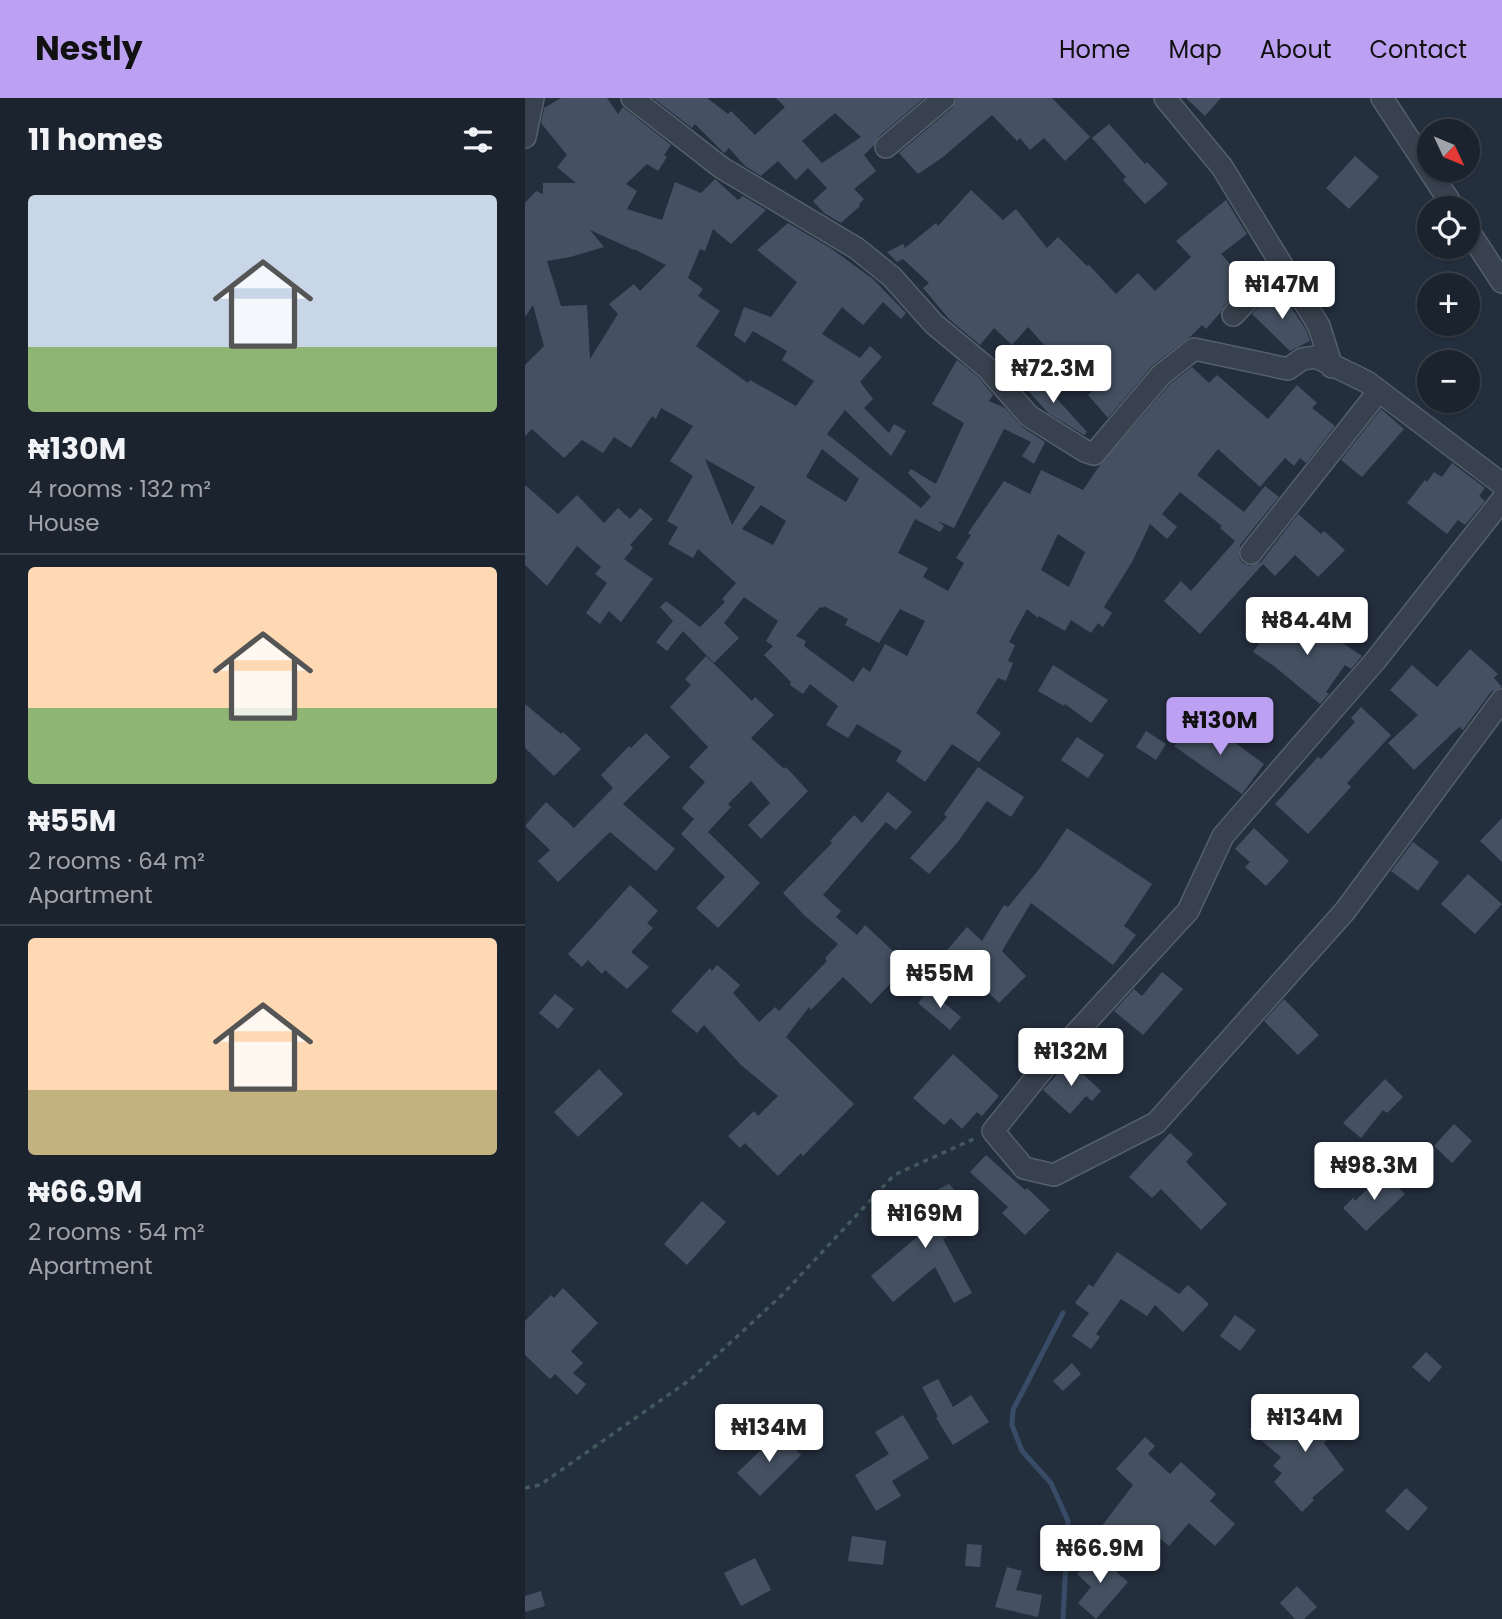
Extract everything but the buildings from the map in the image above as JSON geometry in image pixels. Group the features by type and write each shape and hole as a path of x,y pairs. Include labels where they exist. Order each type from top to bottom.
{"street":[{"path":"525,137 533,98"},
{"path":"632,98 722,168 856,248 892,277 934,324 987,368 1029,416 1085,451 1094,454 1161,375 1194,349 1288,369 1302,359 1316,357 1367,382 1502,484"},
{"path":"886,147 944,98"},
{"path":"1164,98 1222,167 1319,326 1332,367"},
{"path":"1382,98 1446,196"},
{"path":"1480,248 1502,282"},
{"path":"1233,315 1282,265"},
{"path":"1251,553 1379,391"},
{"path":"1502,500 1375,661 1223,836 1188,911 1043,1069 993,1131 1024,1168 1054,1175 1156,1123 1345,911 1502,700"}],"path":[{"path":"525,1488 540,1485 691,1379 783,1294 894,1175 993,1131"}],"waterway":[{"path":"1063,1313 1013,1410 1012,1425 1022,1451 1051,1483 1068,1521 1063,1619"}]}
